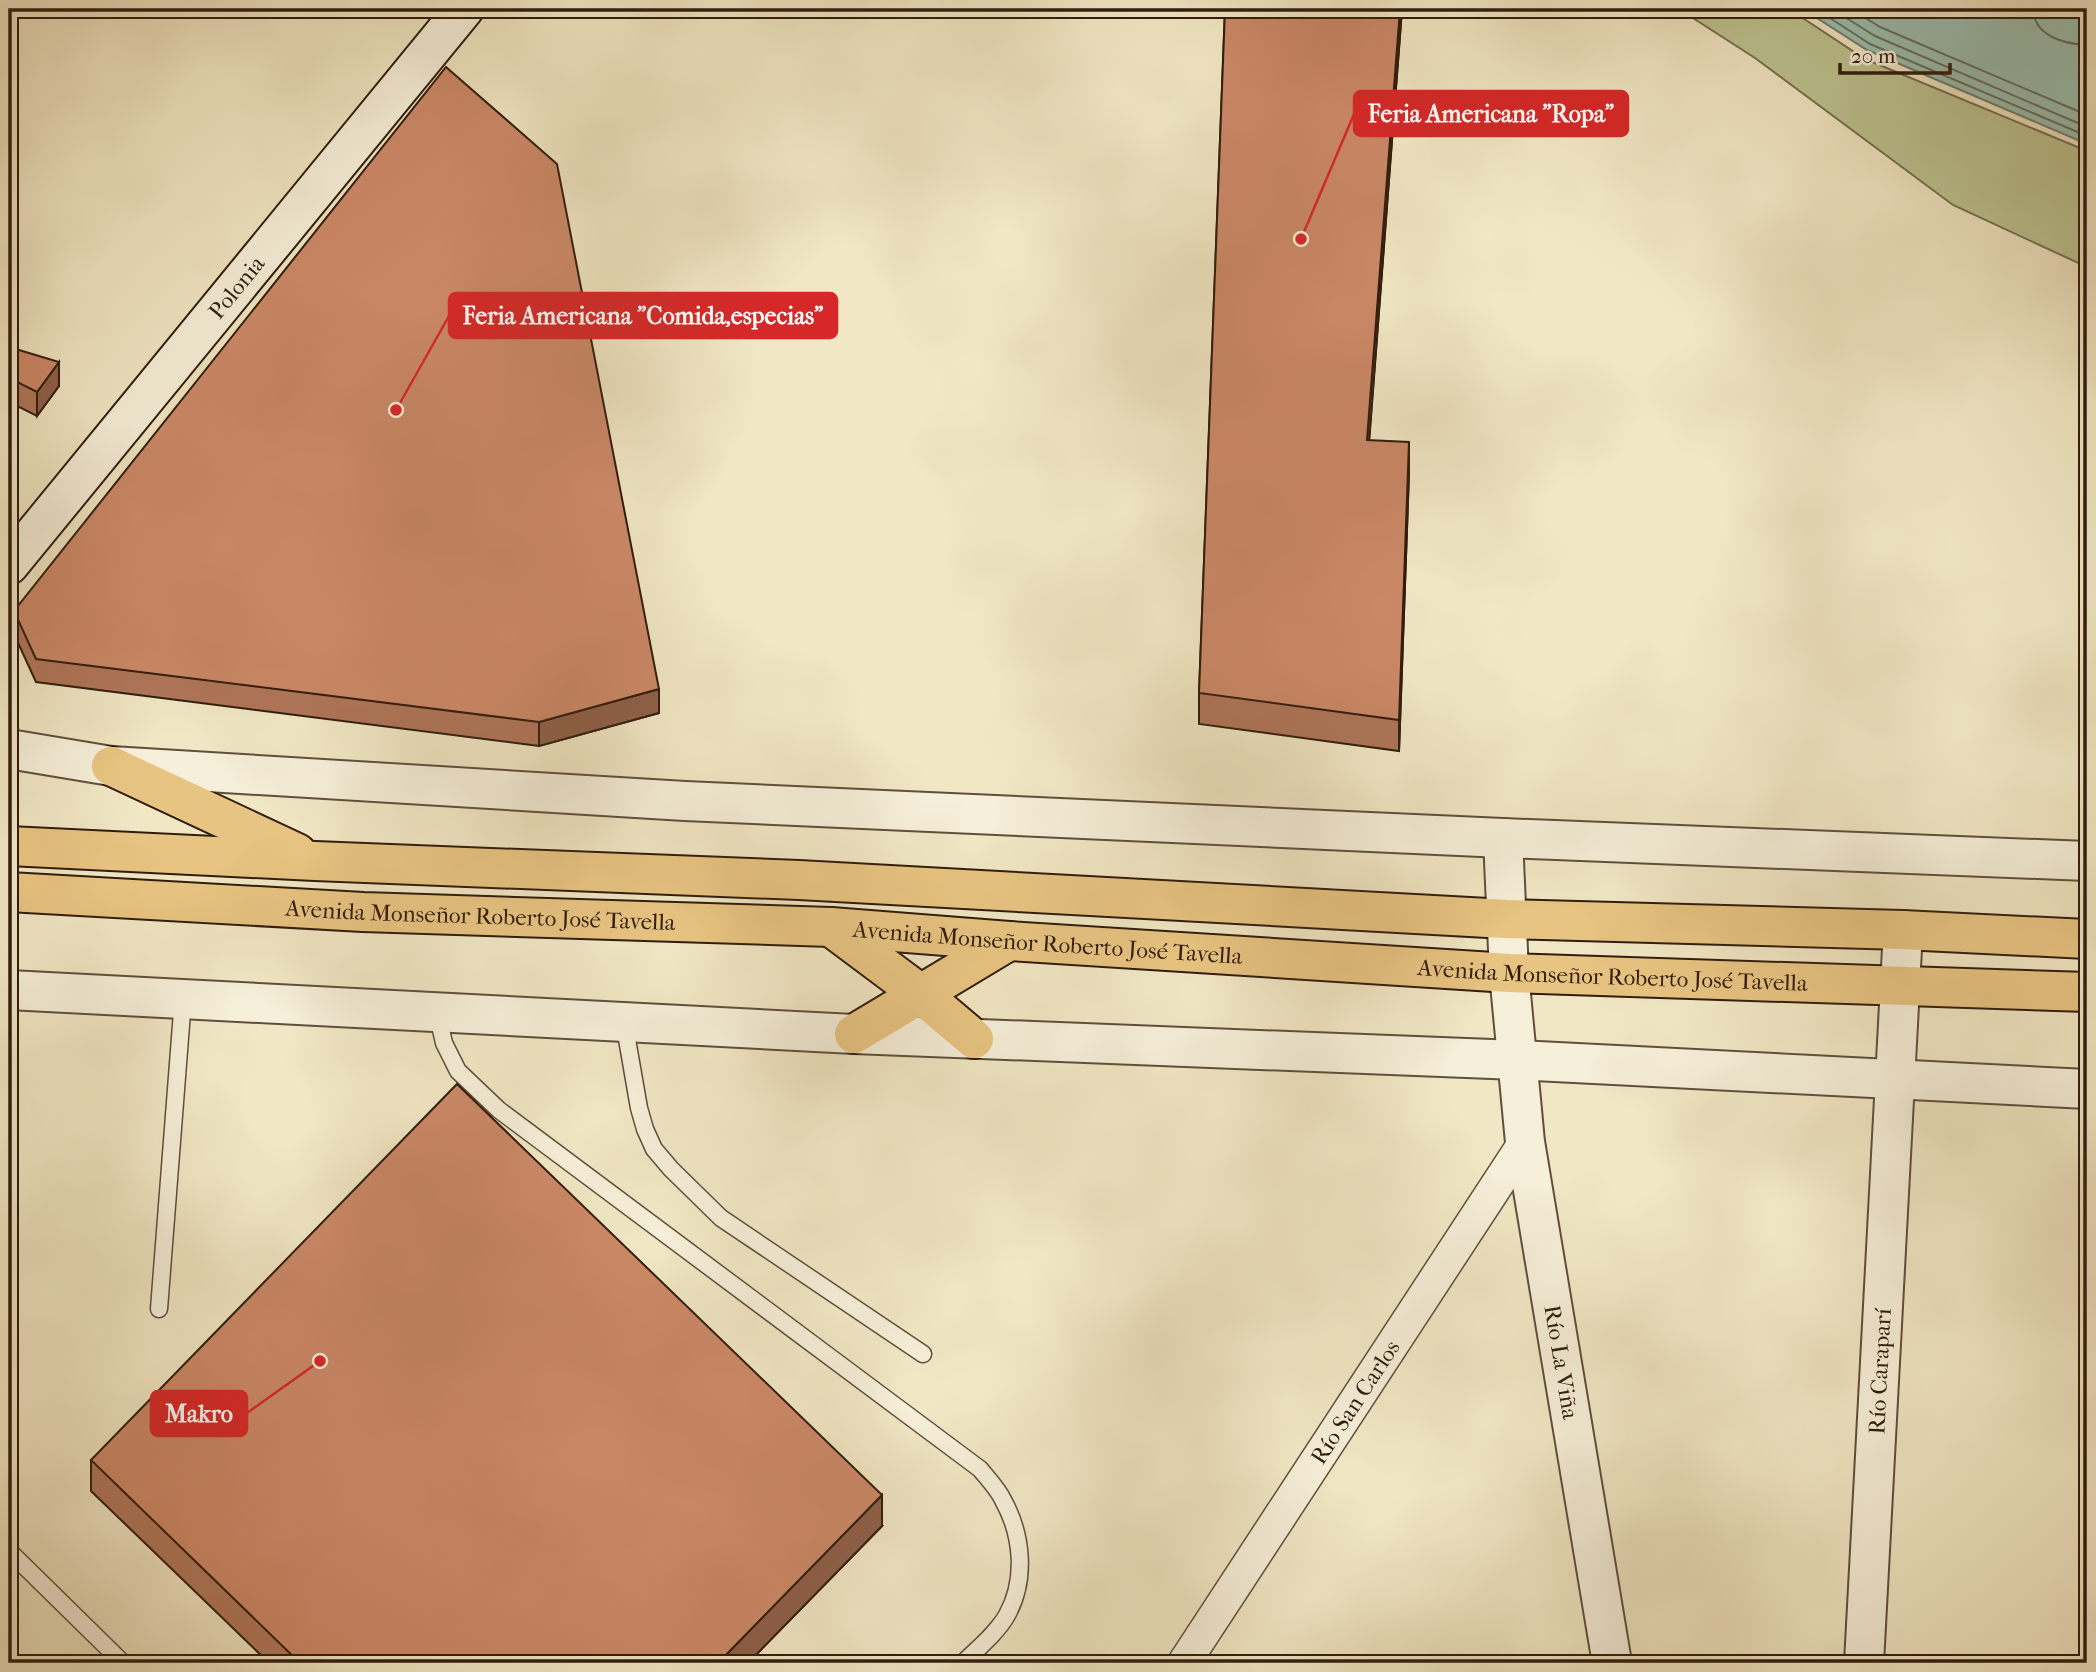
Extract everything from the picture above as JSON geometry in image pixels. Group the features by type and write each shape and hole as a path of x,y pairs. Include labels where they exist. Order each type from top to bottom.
{"highway":[{"path":"111,766 314,861"},
{"name":"Avenida Monseñor Roberto José Tavella","path":"9,846 799,880 1506,919 1903,930 2087,939"},
{"name":"Avenida Monseñor Roberto José Tavella","path":"9,892 363,912 831,927 1509,973 2087,992"},
{"path":"831,927 922,995 974,1039"},
{"path":"854,1034 1009,941"}],"street":[{"name":"Polonia","path":"9,565 464,9"},
{"path":"9,748 111,766 685,800 1503,838 2087,861"},
{"name":"Río La Viña","path":"1503,838 1509,973 1525,1142 1612,1663"},
{"name":"Río Caraparí","path":"1864,1663 1903,930"},
{"path":"9,990 854,1034 1517,1060 2087,1089"},
{"name":"Río San Carlos","path":"1184,1663 1525,1142"}],"lane":[{"path":"159,1309 183,999"},
{"path":"437,1012 444,1043 458,1071 499,1110 980,1469 1002,1497 1016,1526 1020,1558 1017,1590 1006,1616 963,1663"},
{"path":"624,1022 645,1129 654,1149 684,1183 721,1219 923,1354"},
{"path":"9,1551 123,1663"}],"green space":[{"path":"1679,9 1789,9 1865,59 2087,151 2087,267 1953,205 1755,58"}],"water":[{"path":"1803,9 2048,9 2087,19 2087,144 1867,50"}],"building":[{"path":"1225,9 1400,9 1367,440 1409,442 1399,720 1199,693"},
{"path":"446,67 557,164 659,689 539,722 36,659 14,611"},
{"path":"9,347 59,362 37,392 9,378"},
{"path":"457,1084 882,1495 718,1663 300,1663 91,1460"}],"place":[{"name":"Feria Americana \"Ropa\"","path":"1301,239"},
{"name":"Feria Americana \"Comida,especias\"","path":"396,410"},
{"name":"Makro","path":"320,1361"}]}
